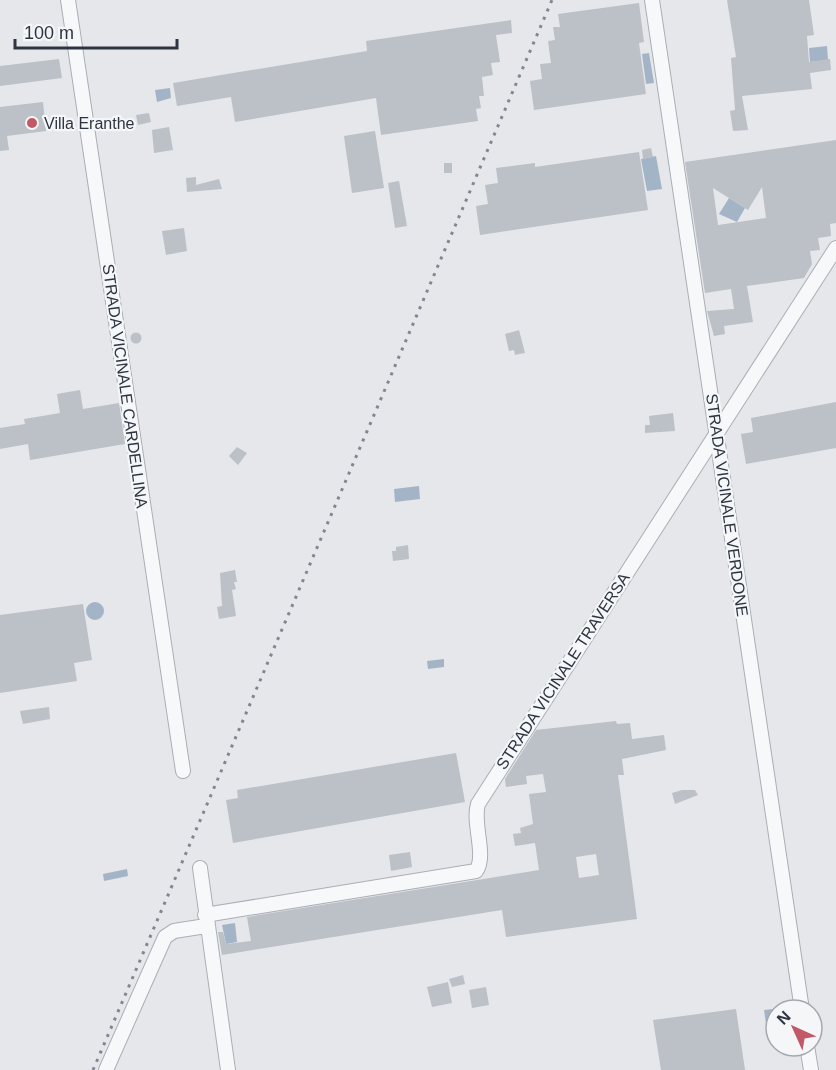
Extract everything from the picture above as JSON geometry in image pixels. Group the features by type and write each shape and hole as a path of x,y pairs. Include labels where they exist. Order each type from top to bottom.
{"street":[{"name":"STRADA VICINALE CARDELLINA","path":"68,0 183,771"},
{"name":"STRADA VICINALE VERDONE","path":"652,0 800,998"},
{"name":"STRADA VICINALE TRAVERSA","path":"106,1070 165,937 174,931 206,920 476,871 480,861 475,816 477,804 836,248"},
{"path":"200,868 228,1070"}],"water":[{"path":"827,46 828,60 810,62 809,48"},
{"path":"649,53 654,83 646,84 642,54"},
{"path":"170,88 171,98 157,102 155,90"},
{"path":"656,156 662,189 647,191 641,159"},
{"path":"729,198 745,208 737,222 719,214"},
{"path":"419,486 420,499 395,502 394,489"},
{"path":"95,602 101,605 104,611 101,617 95,620 89,617 86,611 89,605"},
{"path":"444,659 444,667 428,669 427,661"},
{"path":"127,869 128,876 104,881 103,874"},
{"path":"235,923 237,942 226,944 222,925"}],"building":[{"path":"727,0 809,0 814,35 807,36 809,62 830,59 831,70 810,73 812,89 742,96 748,130 733,131 730,111 735,110 731,58 736,57"},
{"path":"639,3 644,42 639,43 646,94 534,110 530,81 542,79 540,64 551,63 548,41 555,40 553,27 560,27 558,14"},
{"path":"511,20 512,33 496,35 500,62 491,63 493,75 482,77 484,96 479,96 481,108 476,109 478,121 381,135 376,98 235,122 231,97 177,106 173,83 367,51 366,41"},
{"path":"59,59 62,78 0,86 0,66"},
{"path":"43,102 46,131 7,136 9,150 0,151 0,107"},
{"path":"149,113 151,122 138,125 136,115"},
{"path":"169,127 173,150 154,153 152,130"},
{"path":"375,131 384,188 352,193 344,136"},
{"path":"836,140 836,223 830,224 831,236 818,238 820,250 810,251 812,264 804,278 747,286 753,322 724,326 725,334 714,336 707,311 734,309 731,289 705,293 685,162","holes":["762,187 766,218 718,225 713,188 748,210"]},
{"path":"651,148 653,157 643,159 642,150"},
{"path":"639,152 648,210 480,235 476,206 488,204 485,185 498,183 496,168 535,163 535,167"},
{"path":"444,163 452,163 452,173 444,173"},
{"path":"196,177 196,185 219,179 222,189 187,192 186,178"},
{"path":"399,181 407,226 395,228 388,183"},
{"path":"184,228 187,251 166,255 162,231"},
{"path":"519,330 525,353 515,355 514,350 509,351 505,334"},
{"path":"136,333 140,334 140,342 136,343 132,342 131,338 132,334"},
{"path":"80,390 83,409 119,403 125,444 30,460 28,444 0,449 0,428 25,424 24,419 60,413 57,394"},
{"path":"836,402 836,448 746,464 741,434 753,432 751,418"},
{"path":"673,413 675,431 645,433 645,425 650,425 649,416"},
{"path":"237,447 247,453 238,465 229,456"},
{"path":"408,545 409,559 393,561 392,551 396,551 396,547"},
{"path":"235,570 236,589 232,590 236,616 219,619 217,607 222,606 220,573"},
{"path":"83,604 92,660 74,663 77,681 0,693 0,615"},
{"path":"49,707 50,719 23,724 20,711"},
{"path":"616,721 617,724 630,723 632,739 664,735 666,750 622,759 624,775 618,775 637,919 506,937 502,910 222,955 218,932 223,932 226,944 251,941 247,917 539,870 535,843 515,846 513,834 521,833 520,828 533,824 529,794 546,792 543,774 526,776 527,784 506,787 505,779 536,730","holes":["596,854 599,875 579,878 576,857"]},
{"path":"456,753 465,802 233,843 226,800 238,798 237,790"},
{"path":"695,790 698,795 675,804 672,793"},
{"path":"410,852 412,867 391,871 389,855"},
{"path":"463,975 465,984 452,987 449,979"},
{"path":"448,982 452,1003 432,1007 427,987"},
{"path":"486,987 489,1005 472,1008 469,990"},
{"path":"736,1009 745,1070 661,1070 653,1020"}],"railway":[{"path":"93,1070 552,0"}],"place":[{"name":"Villa Eranthe","path":"32,123"}]}
